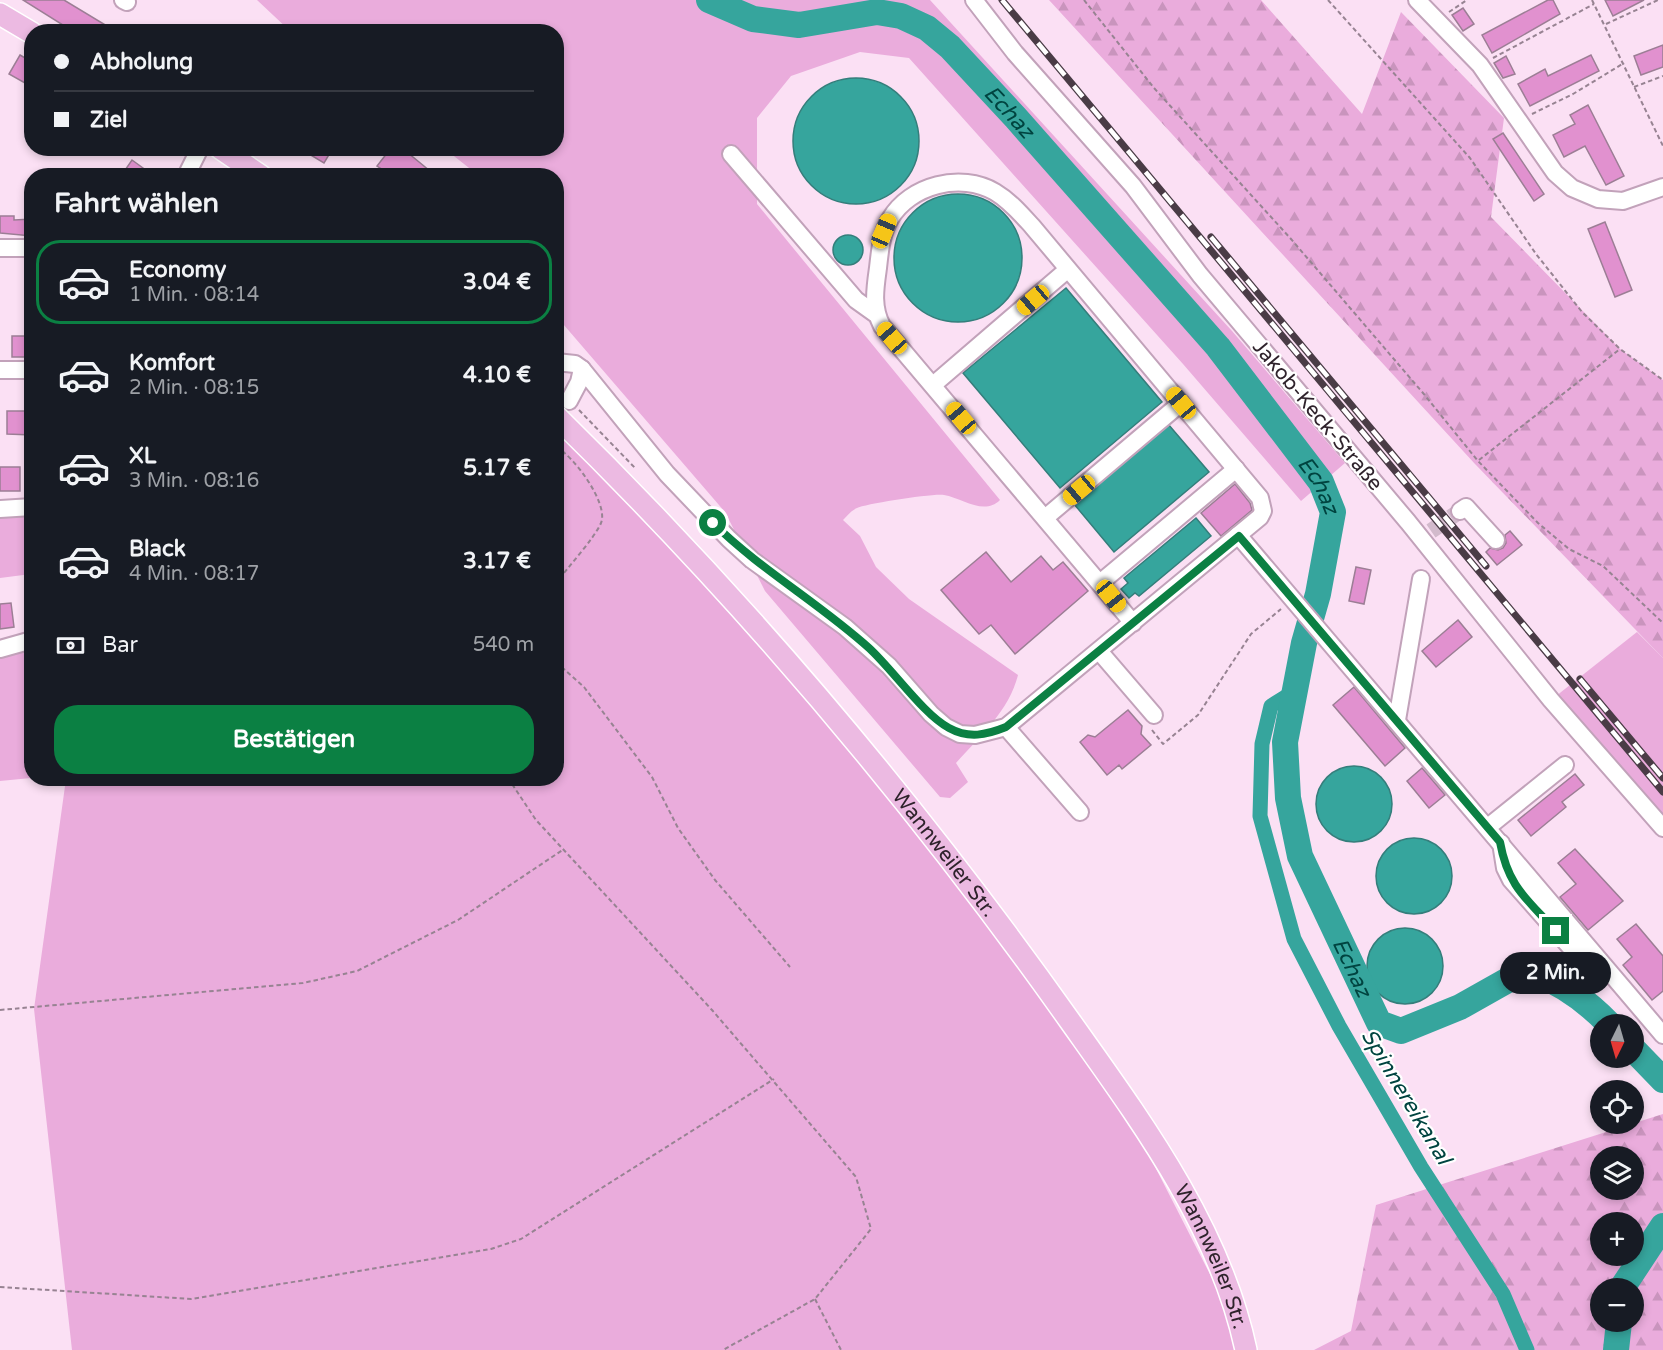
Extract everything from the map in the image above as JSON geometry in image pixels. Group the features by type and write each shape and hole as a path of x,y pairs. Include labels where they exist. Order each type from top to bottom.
{"main road":[{"path":"0,14 24,28"},
{"path":"232,156 249,168"},
{"name":"Wannweiler Str.","path":"564,409 806,684 944,852 1012,940 1116,1086 1181,1189 1220,1268 1238,1317 1246,1350"}],"street":[{"name":"Jakob-Keck-Straße","path":"974,0 1015,53 1133,186 1200,275 1408,522 1551,700 1663,828"},
{"path":"1417,0 1438,19 1480,65 1555,172 1572,188 1598,199 1623,201 1663,187"},
{"path":"731,154 856,300 877,315"},
{"path":"564,363 576,364 582,369 667,474 713,523 752,560 845,627 889,666 916,699 946,727 960,734 975,735 1006,727 1099,651 1239,536 1260,517 1263,504 1181,403 1012,204 993,191 973,184 941,184 909,199 890,219 881,244 876,281 877,315 882,326 1133,623"},
{"path":"0,248 24,248"},
{"path":"933,385 1067,270"},
{"path":"564,406 579,382 582,369"},
{"path":"0,370 24,370"},
{"path":"1045,518 1181,403"},
{"path":"1100,583 1236,469"},
{"path":"1460,511 1466,507 1496,540"},
{"path":"0,509 24,508"},
{"path":"1408,522 1414,522 1426,534 1431,531"},
{"path":"1239,536 1663,1035"},
{"path":"1397,720 1421,579"},
{"path":"0,648 24,642"},
{"path":"1099,651 1154,715"},
{"path":"1006,727 1080,812"},
{"path":"1488,827 1565,765"}],"path":[{"path":"1084,0 1154,88 1291,239 1478,461 1538,523 1569,549 1603,566 1663,623"},
{"path":"1328,0 1470,159 1542,262 1582,312 1620,349 1663,380"},
{"path":"1438,19 1467,0"},
{"path":"1592,0 1606,24 1663,146"},
{"path":"1606,24 1658,0"},
{"path":"1480,65 1594,4"},
{"path":"1519,121 1574,94 1624,63"},
{"path":"1634,87 1663,76"},
{"path":"1478,461 1620,349"},
{"path":"564,455 587,479 602,510 601,523 564,572"},
{"path":"1154,715 1151,729 1163,744 1198,715 1251,634 1292,599"},
{"path":"564,669 584,687 652,777 678,828 715,880 790,967"},
{"path":"513,786 536,820 774,1079 856,1177 871,1229 815,1299 723,1350"},
{"path":"0,1010 303,983 357,971 458,920 550,861 564,849"},
{"path":"0,1287 190,1299 491,1249 521,1239 774,1079"},
{"path":"815,1299 841,1350"}],"green space":[{"path":"257,0 930,0 1232,331 1345,463 1301,501 1183,364 909,58 860,52 791,76 757,118 757,204 1000,500 994,505 980,506 944,495 914,497 857,508 843,520 860,536 876,567 909,599 1018,675 1001,712 956,763 968,782 950,798 940,797 765,591 725,512 564,325 564,168 469,168 454,156 564,156 564,24 283,24"},
{"path":"1049,0 1261,0 1362,114 1401,12 1504,118 1491,217 1620,349 1663,380 1663,658 1475,464"},
{"path":"564,421 805,686 984,914 1125,1108 1216,1286 1238,1350 72,1350 34,1009 65,786 564,786"},
{"path":"24,515 24,575 0,578 0,517"},
{"path":"1637,632 1663,658 1663,828 1551,700"},
{"path":"24,642 24,779 0,781 0,649"},
{"path":"1663,1114 1663,1350 1314,1350 1351,1331 1376,1205 1600,1134 1644,1134 1644,1120"}],"shaded area":[{"path":"856,78 880,83 901,96 914,117 919,141 914,165 901,186 880,199 856,204 832,199 811,186 798,165 793,141 798,117 811,96 832,83"},
{"path":"958,194 982,199 1003,213 1017,234 1022,258 1017,282 1003,303 982,317 958,322 934,317 913,303 899,282 894,258 899,234 913,213 934,199"},
{"path":"848,235 859,239 863,250 859,261 848,265 837,261 833,250 837,239"},
{"path":"1066,288 1162,402 1060,488 963,373"},
{"path":"1168,424 1209,472 1114,552 1074,504"},
{"path":"1196,518 1211,536 1139,596 1135,593 1129,598 1121,589 1128,583 1124,578"},
{"path":"1347,766 1361,766 1375,772 1386,783 1392,797 1389,819 1381,831 1361,842 1347,842 1333,836 1322,825 1316,811 1316,797 1322,783 1333,772"},
{"path":"1407,838 1421,838 1435,844 1446,855 1452,869 1449,891 1441,903 1421,914 1407,914 1393,908 1382,897 1376,883 1376,869 1382,855 1393,844"},
{"path":"1398,928 1412,928 1426,934 1437,945 1443,959 1440,981 1432,993 1412,1004 1398,1004 1384,998 1373,987 1367,973 1367,959 1373,945 1384,934"}],"building":[{"path":"23,0 64,0 104,24 61,24"},
{"path":"1548,0 1553,0 1560,14 1492,53 1482,35"},
{"path":"1605,0 1644,0 1613,16"},
{"path":"1463,8 1474,24 1463,31 1452,15"},
{"path":"1663,45 1663,67 1641,75 1634,56"},
{"path":"20,55 24,57 24,82 9,74"},
{"path":"1591,55 1599,71 1530,106 1518,84 1545,69 1548,76"},
{"path":"1506,56 1515,74 1503,78 1494,63"},
{"path":"1588,105 1624,176 1606,185 1585,146 1564,157 1553,135 1575,124 1570,115"},
{"path":"1503,133 1544,194 1534,201 1493,139"},
{"path":"312,156 328,156 324,163"},
{"path":"385,156 412,156 426,168 380,168 377,166"},
{"path":"132,160 143,168 126,168"},
{"path":"0,216 14,216 14,220 24,219 24,235 0,233"},
{"path":"1605,222 1632,290 1615,297 1588,229"},
{"path":"12,336 24,336 24,357 12,357"},
{"path":"7,411 24,411 24,435 7,434"},
{"path":"0,467 20,467 20,491 0,491"},
{"path":"1235,484 1250,503 1252,510 1221,536 1201,513"},
{"path":"1510,531 1522,545 1497,565 1486,552 1490,548 1498,550 1503,548 1506,543 1505,535"},
{"path":"986,552 1011,582 1041,556 1053,570 1063,562 1088,591 1015,654 991,625 979,634 941,590"},
{"path":"1356,567 1371,570 1364,604 1349,601"},
{"path":"11,603 14,627 0,629 0,604"},
{"path":"1458,620 1472,637 1436,667 1422,651"},
{"path":"1354,687 1405,748 1385,766 1333,705"},
{"path":"1128,710 1142,726 1141,734 1151,745 1122,769 1119,765 1107,775 1080,742 1088,735 1095,737"},
{"path":"1422,768 1445,795 1429,808 1407,781"},
{"path":"1575,774 1584,785 1562,802 1566,807 1531,836 1518,820"},
{"path":"1575,849 1623,901 1588,930 1560,897 1576,884 1558,863"},
{"path":"1636,924 1663,956 1663,991 1652,1000 1623,965 1632,957 1617,939"}],"waterway":[{"name":"Echaz","path":"709,0 753,19 799,25 877,12 901,16 927,28 950,47 1016,118 1218,347 1321,482 1333,512 1318,594 1304,643 1285,742 1288,798 1300,856 1379,1023 1401,1031 1460,1007 1508,980 1533,972 1574,994 1598,1014"},
{"name":"Spinnereikanal","path":"1295,691 1271,706 1262,744 1260,816 1294,939 1339,1026 1421,1167 1503,1294 1527,1350"},
{"name":"Echaz","path":"1644,1060 1663,1080"},
{"name":"Echaz","path":"1629,1278 1663,1226"},
{"name":"Echaz","path":"1616,1350 1618,1332"}],"tunnel":[{"path":"1431,531 1460,511"}],"railway":[{"path":"1002,0 1663,792"},
{"path":"1211,237 1486,566"},
{"path":"1580,679 1663,778"}],"route":[{"path":"713,523 752,560 845,627 889,666 916,699 946,727 960,734 975,735 991,733 1006,727 1239,536 1500,842 1505,868 1511,880 1556,931"}]}
